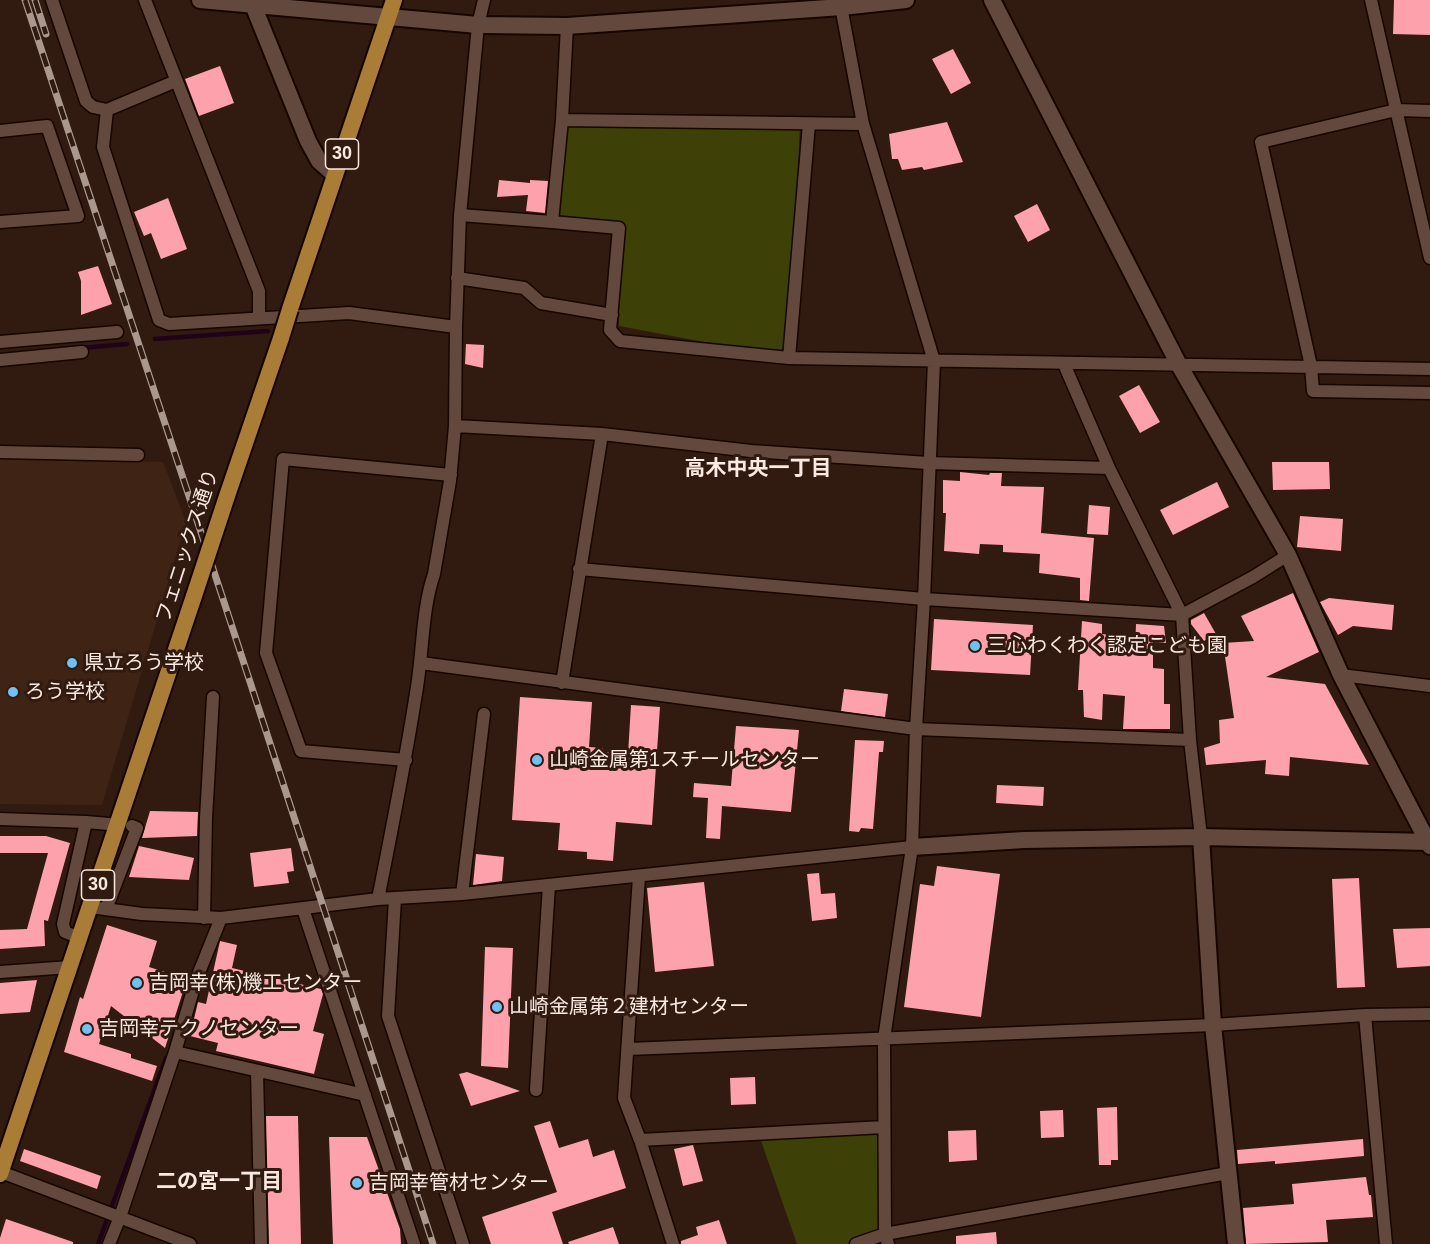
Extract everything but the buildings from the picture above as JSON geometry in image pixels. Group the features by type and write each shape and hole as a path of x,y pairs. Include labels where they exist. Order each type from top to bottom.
{"main road":[{"name":"フェニックス通り","path":"0,1172 80,938 98,908 194,596 394,0"}],"street":[{"path":"52,0 86,101 93,107 107,110 176,81"},
{"path":"146,0 259,291 259,318"},
{"path":"200,0 252,2 478,25 567,26 841,3 906,0"},
{"path":"378,899 406,760 421,663 429,588 434,574 451,475 455,426 460,215 478,25 484,0"},
{"path":"132,826 136,828 98,908 204,918 378,899 462,894 639,877 912,847 1024,840 1201,837 1429,843 1341,675 1288,555 1179,365 992,0"},
{"path":"1371,0 1428,241 1430,258"},
{"path":"252,2 308,141 319,160 335,175"},
{"path":"841,3 863,124 934,361 912,847 884,1039 887,1239"},
{"path":"552,222 562,120 567,26"},
{"path":"107,110 103,147 159,320 169,324 350,313 456,327"},
{"path":"1430,111 1396,110 1261,142 1311,366 1313,391 1430,393"},
{"path":"562,120 863,124"},
{"path":"789,358 809,124"},
{"path":"0,131 47,126 78,216 0,222"},
{"path":"460,215 620,228 610,330 620,340 789,358 1430,369"},
{"path":"458,278 524,288 542,303 612,315"},
{"path":"0,342 117,332"},
{"path":"0,360 82,352"},
{"path":"1064,364 1109,468 1182,615 1190,740 1201,837 1213,1025 1236,1244"},
{"path":"455,426 602,434 751,451 928,463 1109,468"},
{"path":"562,683 602,434"},
{"path":"0,452 138,455"},
{"path":"406,760 301,752 266,653 283,459 451,475"},
{"path":"579,568 924,599 1182,615 1253,577 1288,555"},
{"path":"421,663 916,729 1190,740"},
{"path":"1341,675 1430,686"},
{"path":"204,918 206,818 213,697"},
{"path":"462,894 484,714"},
{"path":"0,819 109,824"},
{"path":"80,938 65,932 63,924 86,822"},
{"path":"639,877 624,1098 640,1140 673,1244"},
{"path":"536,1090 549,885"},
{"path":"395,899 388,1016 463,1244"},
{"path":"303,909 414,1244"},
{"path":"109,1244 175,1052 196,980 220,918"},
{"path":"0,972 70,967"},
{"path":"629,1049 1213,1025 1365,1015 1430,1014"},
{"path":"1365,1015 1386,1244"},
{"path":"175,1052 365,1095"},
{"path":"257,1071 261,1244"},
{"path":"640,1140 884,1127"},
{"path":"0,1172 190,1244"},
{"path":"856,1244 1228,1173"}],"shaded area":[{"name":"県立ろう学校","path":"0,459 163,462 186,522 102,805 0,804"}],"green space":[{"path":"562,120 800,124 789,358 619,326 619,228 552,222"},
{"path":"884,1127 885,1234 856,1244 797,1244 759,1135"}],"waterway":[{"path":"155,339 268,331"},
{"path":"81,348 127,344"},
{"path":"98,1244 166,1058"}],"railway":[{"path":"25,0 433,1244"},
{"path":"35,0 46,34"}],"place":[{"name":"三心わくわく認定こども園","path":"975,646"},
{"name":"県立ろう学校","path":"72,663"},
{"name":"ろう学校","path":"13,692"},
{"name":"山崎金属第1スチールセンター","path":"537,760"},
{"name":"吉岡幸(株)機工センター","path":"137,983"},
{"name":"山崎金属第２建材センター","path":"497,1007"},
{"name":"吉岡幸テクノセンター","path":"87,1029"},
{"name":"吉岡幸管材センター","path":"357,1183"}],"district":[{"name":"高木中央一丁目","path":"758,469"},
{"name":"二の宮一丁目","path":"219,1182"}]}
